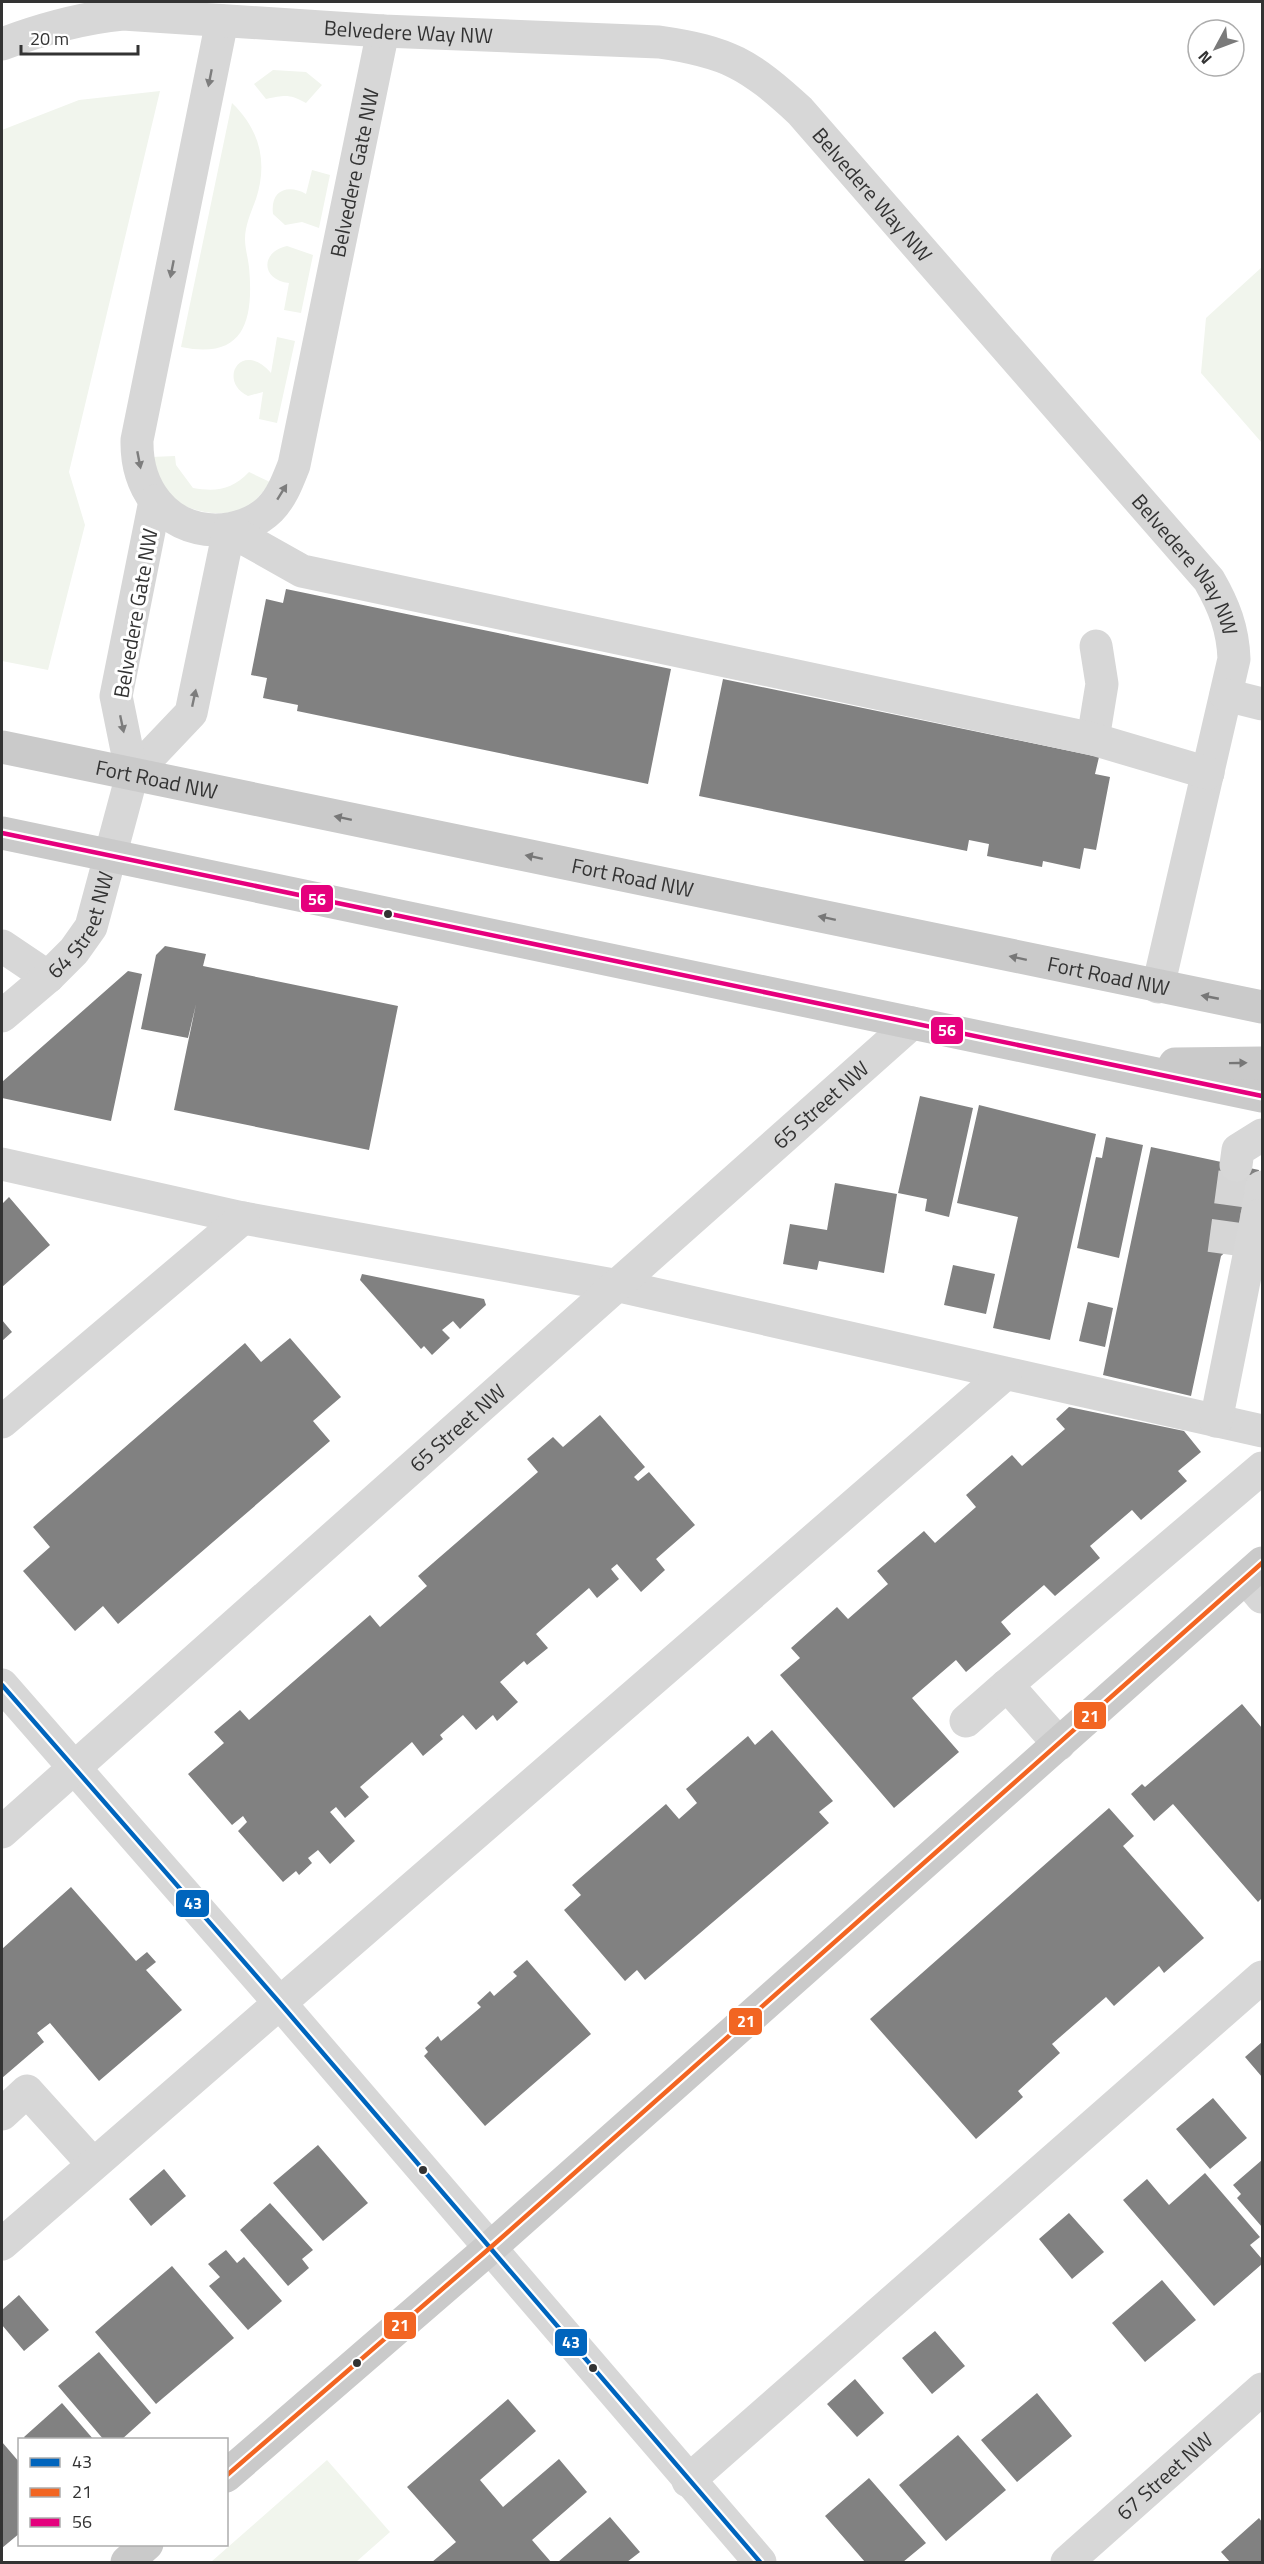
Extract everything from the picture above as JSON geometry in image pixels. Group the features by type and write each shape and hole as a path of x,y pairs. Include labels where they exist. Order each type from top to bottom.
{"main road":[{"name":"Fort Road NW","path":"2,747 1263,1007"},
{"path":"2,833 1263,1096"},
{"path":"1116,1065 1263,1063"},
{"path":"228,2474 491,2247 1059,1744 1257,1580"},
{"path":"127,2562 145,2546"}],"street":[{"name":"Belvedere Way NW","path":"2,44 40,30 85,18 123,14 383,31 659,42 694,47 728,58 756,72 800,111 1209,580 1224,606 1234,635 1234,659 1158,987"},
{"name":"Belvedere Gate NW","path":"222,21 137,440 137,457 144,481 155,501 171,518 197,529 229,530 252,522 270,509 286,487 294,465 383,31"},
{"name":"Belvedere Gate NW","path":"132,775 116,696 155,501"},
{"path":"132,775 192,712 229,530 302,571 1093,739 1208,772"},
{"path":"1093,739 1102,684 1096,646"},
{"path":"1226,695 1263,704"},
{"name":"64 Street NW","path":"2,1016 48,977 74,951 91,927 132,775"},
{"path":"2,946 48,977"},
{"name":"65 Street NW","path":"2,1832 619,1286 912,1023"},
{"path":"1236,1165 1238,1150 1262,1135"},
{"path":"2,1164 243,1218 619,1286 1263,1431"},
{"path":"1216,1421 1234,1264 1261,1207"},
{"path":"2,1422 243,1218"},
{"path":"2,2244 1005,1374"},
{"path":"966,1721 1263,1468"},
{"path":"2,1685 491,2247 688,2481 760,2562"},
{"path":"1007,1685 1059,1744"},
{"path":"688,2481 1263,1977"},
{"path":"2,2114 27,2091 93,2164"},
{"name":"67 Street NW","path":"1067,2562 1263,2389"}],"shaded area":[{"path":"273,70 306,72 322,85 306,103 287,96 266,99 254,84"},
{"path":"160,91 69,472 85,525 48,670 2,661 2,130 79,100"},
{"path":"232,103 242,113 255,135 261,159 260,185 245,234 250,286 246,319 232,342 219,348 202,350 181,347"},
{"path":"312,170 330,175 319,228 302,222 285,225 273,214 274,199 277,194 287,190 306,194"},
{"path":"287,246 313,255 301,313 284,310 289,283 273,277 267,266 272,254"},
{"path":"1262,267 1262,443 1201,373 1206,318"},
{"path":"277,337 295,341 277,423 259,419 263,392 248,396 239,389 234,381 234,373 242,361 250,360 260,364 271,373"},
{"path":"175,456 176,465 193,488 209,490 230,486 249,472 270,482 262,493 244,509 223,513 200,511 169,496 160,484 151,457"},
{"path":"327,2460 390,2532 356,2562 211,2562"}],"building":[{"path":"286,589 671,669 648,784 297,711 298,705 263,698 267,678 251,675 266,599 283,603"},
{"path":"723,679 1099,757 1095,774 1110,777 1096,850 1084,848 1080,869 1043,861 1042,867 987,856 989,844 969,840 967,851 699,796"},
{"path":"165,946 206,954 203,966 398,1006 369,1150 174,1110 196,1004 188,1038 141,1029 156,955"},
{"path":"128,971 142,974 111,1121 2,1098 2,1082"},
{"path":"920,1096 973,1108 949,1217 925,1211 927,1199 898,1193"},
{"path":"979,1105 1096,1134 1050,1340 993,1328 1018,1217 957,1203"},
{"path":"1106,1137 1143,1145 1119,1258 1077,1248 1096,1157 1102,1158"},
{"path":"1151,1147 1259,1170 1249,1231 1221,1256 1191,1396 1103,1375"},
{"path":"835,1183 897,1194 884,1273 819,1261 817,1270 783,1264 790,1224 827,1230"},
{"path":"9,1197 50,1245 2,1287 2,1204"},
{"path":"953,1265 995,1274 986,1314 944,1305"},
{"path":"362,1274 484,1299 486,1305 460,1329 453,1321 442,1330 450,1338 432,1355 424,1346 421,1349 360,1280"},
{"path":"1088,1302 1113,1308 1105,1347 1079,1341"},
{"path":"2,1320 12,1332 2,1341"},
{"path":"290,1338 341,1397 313,1421 330,1441 118,1624 103,1606 75,1631 23,1571 50,1547 33,1527 245,1343 261,1362"},
{"path":"1069,1407 1184,1431 1201,1452 1178,1471 1187,1481 1141,1520 1132,1510 1090,1546 1100,1558 1055,1596 1044,1585 1001,1622 1011,1634 966,1672 956,1660 912,1698 959,1752 894,1808 780,1675 800,1658 791,1648 837,1607 848,1619 888,1584 877,1571 924,1531 935,1543 976,1507 966,1495 1012,1455 1022,1466 1065,1429 1056,1419"},
{"path":"600,1415 645,1467 634,1477 638,1481 649,1472 695,1525 656,1559 665,1570 641,1592 617,1564 611,1569 619,1579 597,1598 589,1588 536,1634 548,1648 527,1665 524,1661 500,1682 518,1702 497,1721 493,1715 476,1730 463,1715 440,1735 443,1739 423,1756 412,1742 360,1787 369,1797 345,1818 336,1807 330,1812 355,1841 330,1864 318,1850 308,1858 312,1863 299,1875 296,1871 283,1882 238,1831 247,1822 243,1816 232,1825 188,1774 224,1743 214,1732 240,1710 249,1720 370,1615 380,1627 427,1586 418,1576 538,1472 527,1459 553,1437 563,1447"},
{"path":"1242,1704 1262,1728 1262,1898 1258,1902 1173,1804 1154,1821 1131,1794 1142,1784 1145,1787"},
{"path":"772,1730 833,1801 819,1812 829,1823 645,1980 637,1970 625,1981 564,1910 581,1895 572,1885 666,1804 679,1819 697,1803 686,1789 748,1736 755,1745"},
{"path":"1109,1808 1134,1836 1123,1846 1204,1938 1164,1973 1159,1966 1114,2006 1106,1997 1052,2044 1060,2053 1018,2091 1023,2097 976,2139 870,2019"},
{"path":"71,1887 136,1961 147,1952 156,1962 146,1970 182,2010 99,2081 50,2023 37,2033 44,2042 2,2078 2,1949"},
{"path":"527,1960 591,2034 485,2126 424,2056 428,2052 425,2048 438,2036 441,2041 481,2007 477,2003 490,1991 494,1996 517,1976 513,1972"},
{"path":"1262,2042 1262,2077 1245,2057"},
{"path":"1213,2098 1247,2138 1210,2169 1176,2129"},
{"path":"318,2145 368,2203 323,2241 273,2183"},
{"path":"1262,2160 1262,2227 1237,2198 1241,2194 1233,2185"},
{"path":"164,2169 186,2196 151,2226 129,2199"},
{"path":"1205,2173 1260,2237 1250,2245 1262,2259 1262,2264 1214,2306 1123,2200 1147,2179 1169,2205"},
{"path":"270,2203 313,2250 302,2259 309,2268 288,2286 240,2230"},
{"path":"1069,2213 1104,2252 1072,2279 1039,2239"},
{"path":"226,2250 237,2263 244,2257 282,2301 248,2330 209,2286 220,2277 208,2264"},
{"path":"172,2266 234,2338 156,2404 95,2332"},
{"path":"1162,2280 1196,2320 1145,2362 1112,2323"},
{"path":"19,2295 49,2330 24,2351 2,2325 2,2310"},
{"path":"935,2331 965,2366 932,2394 902,2358"},
{"path":"99,2352 151,2413 123,2438 102,2438 58,2386"},
{"path":"855,2379 884,2413 857,2437 827,2404"},
{"path":"1037,2393 1072,2436 1017,2482 981,2440"},
{"path":"508,2399 536,2431 480,2480 503,2507 559,2459 587,2492 532,2540 551,2562 432,2562 456,2542 407,2487"},
{"path":"62,2403 92,2438 25,2438"},
{"path":"958,2435 1006,2490 946,2541 899,2485"},
{"path":"2,2442 18,2461 18,2535 2,2548"},
{"path":"869,2478 926,2543 903,2562 865,2562 825,2516"},
{"path":"610,2517 640,2552 627,2562 558,2562"},
{"path":"1259,2518 1262,2522 1262,2562 1230,2562 1221,2552"}],"tunnel":[{"path":"1224,1254 1236,1165"}],"transit line":[{"name":"56","path":"2,833 1262,1096"},
{"name":"21","path":"228,2474 491,2247 1262,1563"},
{"name":"43","path":"2,1685 279,2002 760,2562"}]}
